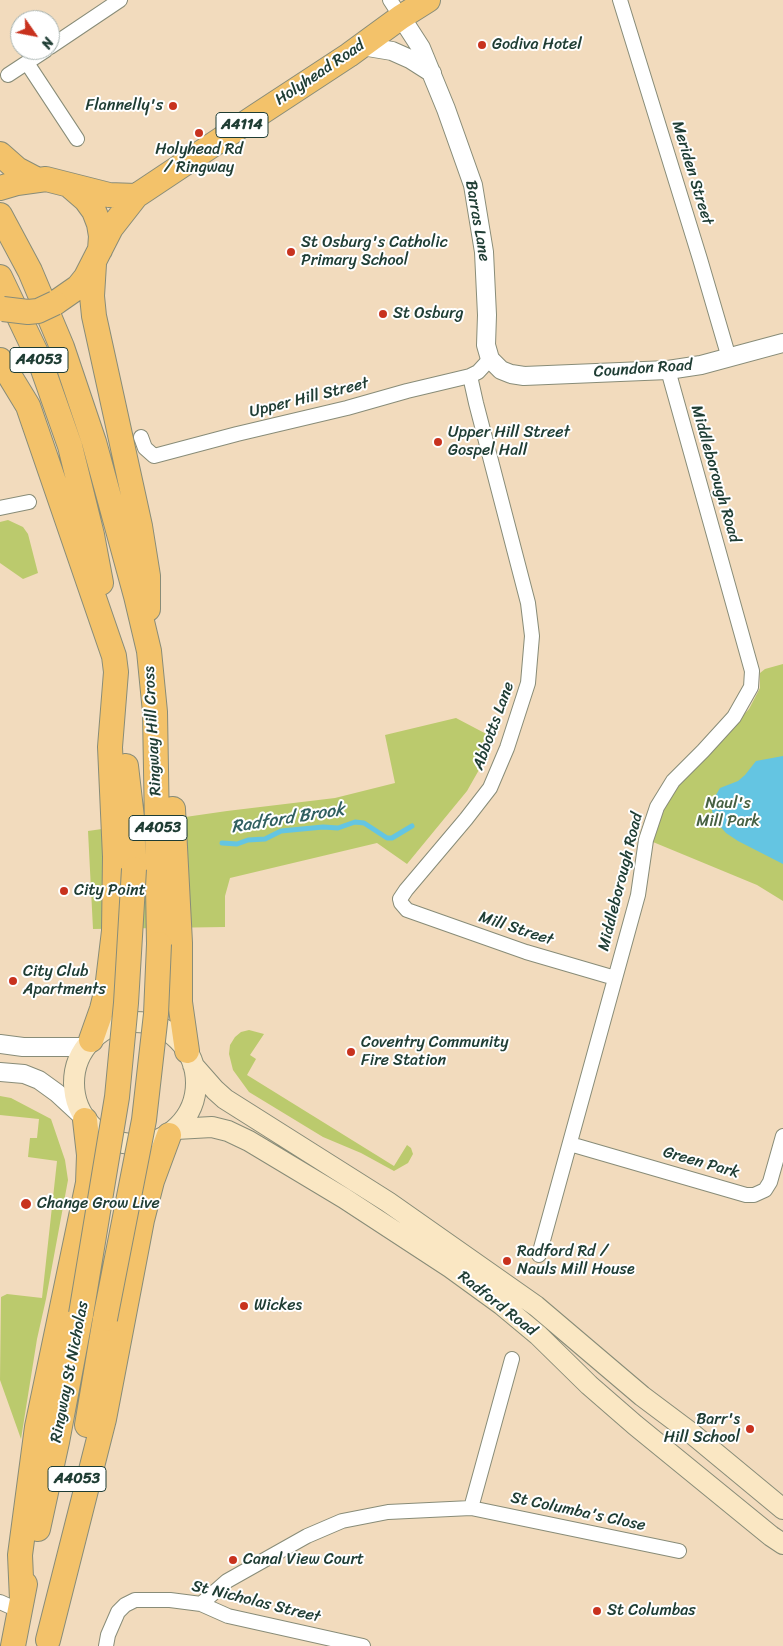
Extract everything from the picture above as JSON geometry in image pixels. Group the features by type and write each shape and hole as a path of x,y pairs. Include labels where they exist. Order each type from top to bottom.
{"highway":[{"name":"Holyhead Road","path":"136,196 362,46 395,9 428,0"},
{"path":"0,154 18,169 36,179"},
{"path":"0,188 36,179 46,179 109,195 136,196"},
{"path":"65,183 82,195 94,211 99,224 101,236 92,296 97,332 126,457 129,528"},
{"name":"A4114","path":"97,257 111,228 136,196"},
{"name":"A4053","path":"0,215 30,271 62,347 91,432 129,528"},
{"path":"1,308 28,312 38,310 55,302 78,287 97,257"},
{"name":"Ringway Hill Cross","path":"0,277 40,361 70,446 83,540 115,664 132,818 134,869 126,1003 117,1097"},
{"path":"0,360 28,406 83,540"},
{"name":"Ringway Hill Cross","path":"129,528 148,576 149,651 155,712 159,944 156,1014 144,1120"},
{"path":"88,1043 102,1009 107,989 112,945 116,886 110,746 115,664"},
{"path":"155,712 171,770 180,943 180,1002 190,1058"},
{"name":"Ringway St Nicholas","path":"13,1646 14,1604 57,1442 81,1314 117,1097"},
{"path":"14,1604 37,1427 88,1183 89,1155 84,1118"},
{"name":"Ringway St Nicholas","path":"47,1643 105,1319 144,1120"},
{"path":"47,1643 104,1419 142,1220 154,1173 172,1132"}],"main road":[{"path":"121,1023 146,1023 166,1030 178,1039 190,1058 196,1088 192,1106 187,1116 172,1132 158,1141 143,1145 125,1144 106,1138 94,1130 84,1118 76,1101 73,1087 75,1069 88,1043 110,1027 121,1023"},
{"name":"Radford Road","path":"190,1058 224,1099 371,1191 536,1306 642,1396 690,1432 783,1509"},
{"name":"Radford Road","path":"172,1132 212,1126 249,1141 344,1198 451,1268 502,1305 538,1335 589,1385 635,1425 783,1544"},
{"name":"Radford Road","path":"690,1432 718,1470 783,1526"}],"street":[{"path":"60,40 120,0"},
{"name":"Meriden Street","path":"620,0 695,241 729,358"},
{"name":"Barras Lane","path":"395,9 421,48 473,185 484,252 486,345 495,365"},
{"path":"362,46 392,51 410,59 432,73"},
{"path":"8,75 31,60"},
{"path":"26,63 77,139"},
{"name":"Coundon Road","path":"495,365 511,374 524,376 668,370 701,365 783,343"},
{"name":"Upper Hill Street","path":"141,437 144,448 154,456 470,376 495,365"},
{"name":"Middleborough Road","path":"539,1255 638,895 646,840 657,807 674,781 734,717 750,687 752,671 668,370"},
{"name":"Abbotts Lane","path":"407,910 403,907 400,899 490,788 507,748 528,683 532,636 528,603 470,376"},
{"path":"0,508 29,502"},
{"name":"Mill Street","path":"407,910 526,952 615,978"},
{"path":"0,1044 23,1047 88,1043"},
{"path":"0,1072 24,1074 38,1080 57,1093 84,1118"},
{"name":"Green Park","path":"570,1144 746,1195 754,1195 765,1190 770,1182 783,1136"},
{"path":"471,1508 512,1359"},
{"name":"St Columba's Close","path":"201,1604 227,1581 307,1536 342,1521 388,1512 471,1508 679,1551"},
{"name":"St Nicholas Street","path":"106,1646 118,1612 125,1605 135,1600 170,1600 201,1604 228,1616 363,1646"}],"green space":[{"path":"8,520 23,527 28,534 38,573 23,579 0,563 0,522"},
{"name":"Naul's Mill Park","path":"783,664 783,901 757,885 653,842 666,804 677,786 749,709 760,688 760,673 765,669"},
{"path":"456,718 494,738 484,761 467,791 407,864 377,843 230,878 225,896 225,927 93,929 88,831 335,798 395,783 385,735"},
{"path":"249,1030 264,1034 250,1055 256,1059 247,1075 394,1166 407,1145 411,1148 413,1154 408,1163 394,1171 361,1153 323,1137 249,1092 233,1070 229,1054 230,1045 235,1037 241,1032"},
{"path":"0,1096 11,1098 51,1119 65,1160 68,1180 37,1339 21,1439 0,1380 1,1297 7,1294 42,1298 57,1161 28,1157 30,1138 37,1138 39,1119 0,1115"}],"water":[{"path":"783,756 783,864 726,833 717,823 712,811 713,800 720,788 738,781 756,761"}],"waterway":[{"name":"Radford Brook","path":"222,843 237,844 248,840 265,839 281,831 323,827 338,828 355,822 364,823 387,838 392,838 412,826"}],"place":[{"name":"Godiva Hotel","path":"482,45"},
{"name":"Flannelly's","path":"173,106"},
{"name":"Holyhead Rd / Ringway","path":"199,133"},
{"name":"St Osburg's Catholic Primary School","path":"291,252"},
{"name":"St Osburg","path":"383,314"},
{"name":"Upper Hill Street Gospel Hall","path":"438,442"},
{"name":"City Point","path":"64,891"},
{"name":"City Club Apartments","path":"13,981"},
{"name":"Coventry Community Fire Station","path":"351,1052"},
{"name":"Change Grow Live","path":"26,1204"},
{"name":"Radford Rd / Nauls Mill House","path":"507,1261"},
{"name":"Wickes","path":"244,1306"},
{"name":"Barr's Hill School","path":"750,1429"},
{"name":"Canal View Court","path":"233,1560"},
{"name":"St Columbas","path":"597,1611"}]}
